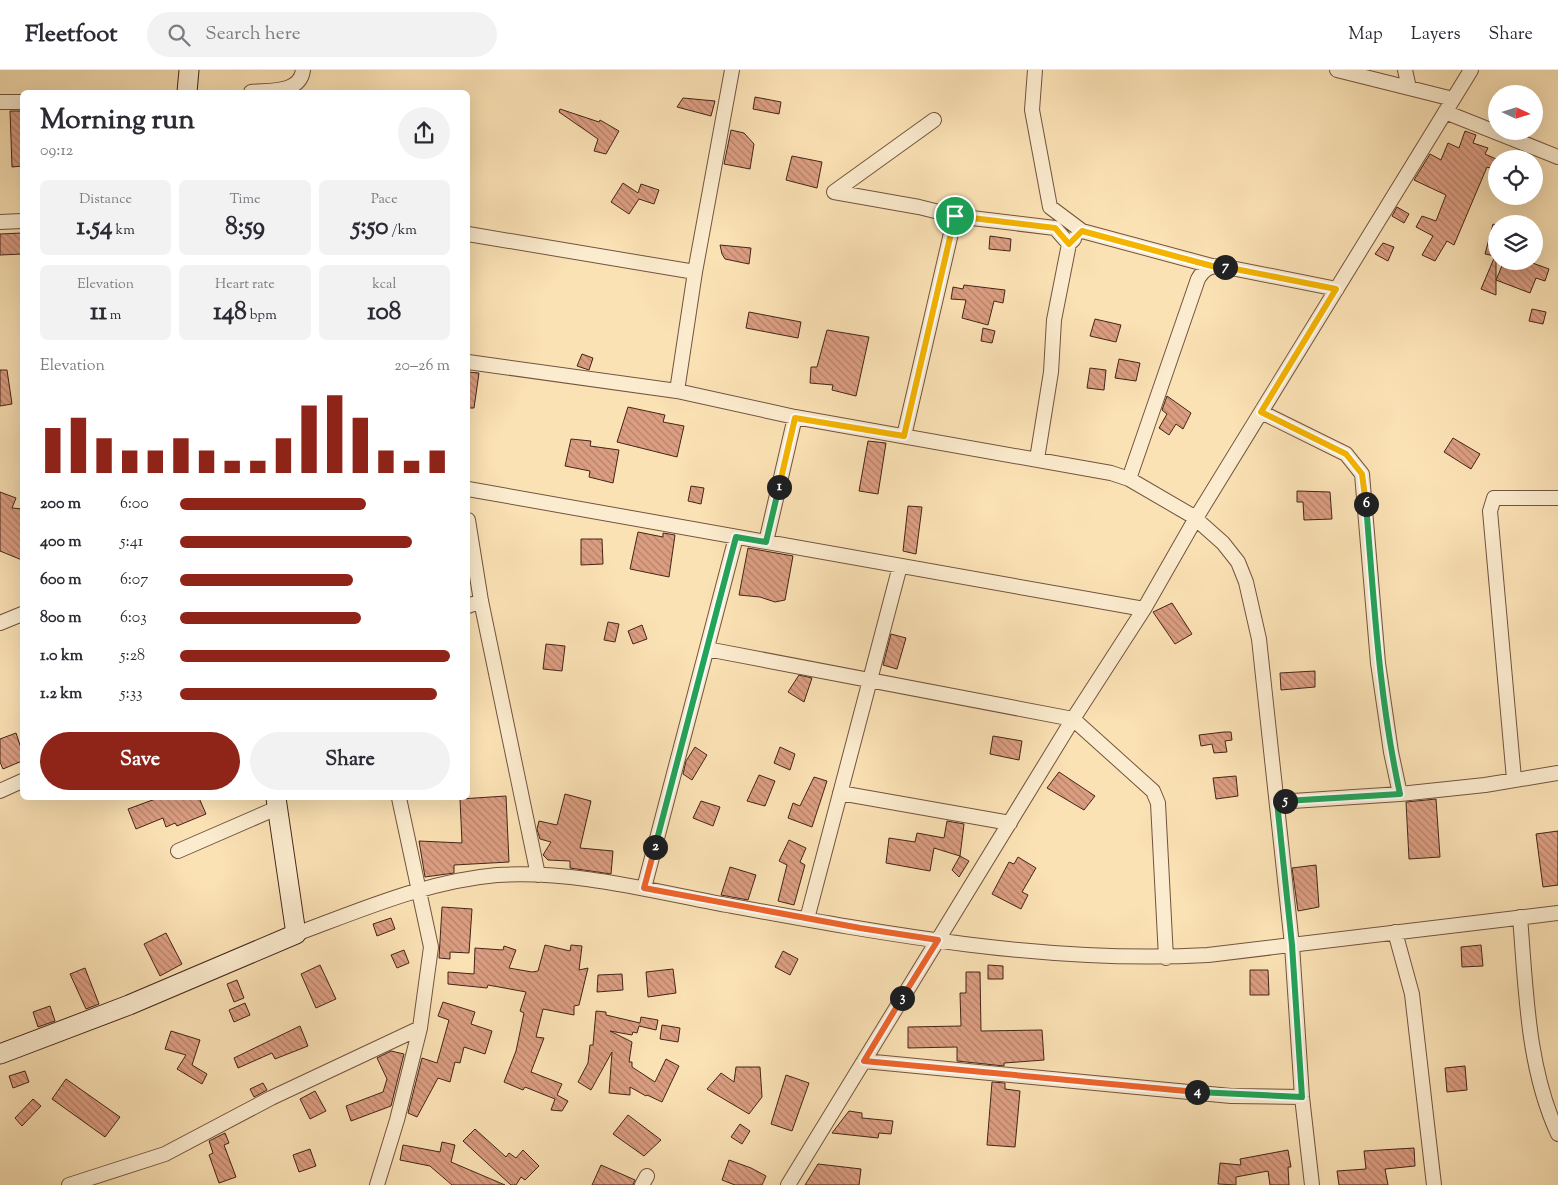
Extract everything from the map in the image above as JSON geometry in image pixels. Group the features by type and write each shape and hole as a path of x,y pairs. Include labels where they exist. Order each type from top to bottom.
{"street":[{"path":"187,90 189,70"},
{"path":"271,90 291,88 300,81 303,70"},
{"path":"677,391 695,272 732,70"},
{"path":"1035,70 1032,110 1050,207 1082,231 1212,266 1336,289"},
{"path":"1337,70 1453,98"},
{"path":"1405,70 1409,88"},
{"path":"788,1185 1073,719 1144,609 1196,518 1471,70"},
{"path":"0,102 20,102"},
{"path":"1445,112 1558,157"},
{"path":"934,120 834,192 919,207 955,216 1055,228 1069,244"},
{"path":"904,436 955,216"},
{"path":"0,222 20,221"},
{"path":"1037,459 1051,372 1054,320 1069,244 1082,231"},
{"path":"470,234 695,272"},
{"path":"1129,479 1198,279 1203,270 1212,266"},
{"path":"470,362 677,391 795,418 1037,459 1129,479 1196,518 1224,543 1238,562 1246,582 1259,639 1292,945 1302,1097 1312,1185"},
{"path":"1261,412 1346,454 1362,474 1378,663 1391,752 1400,794"},
{"path":"766,542 795,418"},
{"path":"470,489 1144,609"},
{"path":"1514,779 1490,511 1494,498 1558,498"},
{"path":"470,532 481,601 538,875"},
{"path":"644,888 736,537"},
{"path":"807,919 900,566"},
{"path":"470,605 481,601"},
{"path":"0,623 20,615"},
{"path":"707,649 1073,719 1153,791 1158,803 1166,958"},
{"path":"1277,802 1485,786 1514,779 1558,773"},
{"path":"0,791 20,782"},
{"path":"840,793 1010,823"},
{"path":"377,1185 397,1120 420,1028 431,947 399,800"},
{"path":"178,851 277,803 296,934"},
{"path":"0,1054 129,1005 296,934 418,890 496,876 538,875 644,888 807,919 938,940 1024,950 1166,958 1208,955 1558,913"},
{"path":"1520,917 1534,1051 1543,1091 1558,1134"},
{"path":"1395,932 1412,994 1434,1185"},
{"path":"69,1185 165,1154 271,1098 420,1028"},
{"path":"864,1061 1232,1096 1302,1097"}],"building":[{"path":"755,97 781,102 779,114 753,109"},
{"path":"683,98 715,101 711,116 677,107"},
{"path":"560,109 599,122 600,120 619,131 606,154 594,151 598,139 559,112"},
{"path":"10,111 20,111 20,166 12,167"},
{"path":"731,130 744,133 754,144 750,169 724,164"},
{"path":"1465,131 1476,135 1473,143 1488,148 1485,154 1488,155 1488,167 1454,245 1447,241 1435,261 1422,255 1433,236 1416,227 1422,216 1436,221 1446,195 1414,180 1430,154 1441,160 1448,143 1459,148"},
{"path":"792,156 822,162 817,188 786,180"},
{"path":"623,183 638,193 641,184 659,190 654,204 639,199 629,214 611,202"},
{"path":"1397,207 1409,214 1404,223 1392,216"},
{"path":"20,233 20,254 0,255 0,234"},
{"path":"990,236 1011,239 1010,251 989,249"},
{"path":"1383,243 1394,247 1388,261 1375,254"},
{"path":"1488,243 1488,255 1485,254"},
{"path":"720,245 751,248 749,264 725,259"},
{"path":"1543,267 1549,269 1545,281 1536,278 1530,293 1496,280 1500,270 1543,270"},
{"path":"1489,270 1496,270 1496,295 1481,289"},
{"path":"964,285 1005,290 1003,303 994,301 988,325 962,318 966,300 951,299 953,287 963,289"},
{"path":"1532,309 1546,312 1543,324 1529,321"},
{"path":"749,312 801,322 798,338 746,328"},
{"path":"1095,319 1121,325 1116,342 1090,336"},
{"path":"983,328 995,331 992,343 981,341"},
{"path":"827,330 869,337 856,396 832,390 833,385 810,383 811,367 817,367"},
{"path":"582,354 593,358 589,370 577,366"},
{"path":"1119,359 1140,363 1136,381 1115,378"},
{"path":"1090,368 1106,370 1104,390 1087,388"},
{"path":"0,370 7,370 12,404 0,406"},
{"path":"470,372 479,373 474,408 470,408"},
{"path":"1167,396 1191,413 1183,429 1176,424 1169,435 1159,428 1167,414 1162,410"},
{"path":"628,407 665,415 663,422 684,426 677,457 617,442"},
{"path":"1453,438 1480,454 1471,469 1444,452"},
{"path":"571,439 591,441 590,446 619,450 613,483 589,477 590,471 565,466"},
{"path":"868,441 886,443 878,494 859,491"},
{"path":"691,486 704,488 701,504 688,501"},
{"path":"1297,491 1330,492 1332,519 1304,520 1303,502 1297,502"},
{"path":"0,492 16,498 12,508 20,509 20,559 0,551"},
{"path":"908,506 922,507 916,554 903,551"},
{"path":"638,532 663,537 663,533 675,535 669,577 630,569"},
{"path":"581,539 602,539 603,564 581,565"},
{"path":"748,548 793,556 785,600 775,602 760,597 739,595"},
{"path":"1172,603 1192,634 1175,644 1153,612"},
{"path":"608,622 619,624 615,642 604,640"},
{"path":"642,625 647,639 633,644 628,631"},
{"path":"891,634 906,638 897,669 883,665"},
{"path":"546,644 565,646 562,671 543,669"},
{"path":"1315,671 1315,687 1281,690 1280,673"},
{"path":"799,675 812,678 804,702 788,692"},
{"path":"1231,732 1232,740 1225,741 1227,752 1214,753 1212,744 1201,746 1199,735"},
{"path":"16,733 20,745 20,762 3,769 0,762 0,739"},
{"path":"993,736 1022,741 1019,760 990,754"},
{"path":"695,747 707,755 692,780 683,774 686,761"},
{"path":"780,747 795,754 790,770 774,763"},
{"path":"1059,772 1095,796 1084,810 1047,788"},
{"path":"759,775 775,781 765,806 747,801"},
{"path":"1236,776 1238,796 1216,799 1213,778"},
{"path":"814,777 827,781 812,827 788,818 793,803 800,806"},
{"path":"565,794 591,801 580,848 613,851 611,874 570,868 570,861 548,860 543,855 551,842 540,839 537,829 539,821 557,825"},
{"path":"506,796 509,862 454,865 454,873 425,877 419,841 462,843 460,800 470,800 470,798"},
{"path":"1436,799 1440,857 1409,859 1406,802"},
{"path":"153,800 200,800 206,814 177,826 175,823 166,827 163,818 136,829 128,809"},
{"path":"701,801 720,807 713,826 693,818"},
{"path":"947,821 964,824 960,856 934,848 930,871 886,863 889,838 915,842 917,833 944,838"},
{"path":"1558,831 1558,885 1543,887 1536,834"},
{"path":"789,840 806,848 800,862 805,865 794,905 778,901 787,865 779,861"},
{"path":"960,856 969,861 959,877 952,870"},
{"path":"1018,857 1036,868 1022,892 1028,895 1021,909 992,894 1009,862 1014,864"},
{"path":"1316,865 1319,907 1298,911 1292,868"},
{"path":"730,867 756,875 748,900 721,895"},
{"path":"442,907 472,909 469,953 450,952 450,959 439,958"},
{"path":"391,918 395,929 377,936 373,924"},
{"path":"166,933 182,964 160,976 144,944"},
{"path":"545,945 570,951 571,945 582,946 579,970 588,968 579,1005 574,1006 574,1015 543,1009 536,1037 544,1038 531,1072 562,1084 557,1095 568,1101 562,1111 551,1110 555,1099 525,1087 523,1090 504,1082 516,1051 524,1013 520,1011 526,992 488,985 487,988 448,984 448,972 474,974 475,948 503,950 504,946 516,950 509,968 532,972 538,971"},
{"path":"1481,945 1483,966 1462,967 1461,947"},
{"path":"404,950 409,963 397,968 391,955"},
{"path":"783,951 798,959 790,975 775,967"},
{"path":"320,965 336,999 316,1008 301,974"},
{"path":"988,965 1003,966 1003,979 988,979"},
{"path":"85,968 99,1004 86,1009 70,974"},
{"path":"673,969 676,993 648,997 646,972"},
{"path":"1250,970 1268,970 1269,995 1250,995"},
{"path":"966,972 980,972 981,1031 1042,1030 1044,1060 1004,1063 1004,1066 957,1061 957,1047 908,1048 908,1027 961,1026 960,993 966,993"},
{"path":"622,974 623,990 597,992 598,975"},
{"path":"237,980 244,998 234,1002 227,984"},
{"path":"443,1002 475,1012 471,1024 492,1031 485,1054 464,1047 460,1063 455,1062 450,1082 438,1078 417,1117 408,1113 422,1058 437,1063 449,1020 438,1016"},
{"path":"245,1003 250,1015 234,1022 229,1010"},
{"path":"50,1006 55,1021 38,1027 33,1012"},
{"path":"596,1011 606,1012 606,1015 640,1023 641,1017 658,1020 656,1030 639,1026 637,1033 633,1032 632,1035 610,1031 632,1042 629,1062 632,1062 632,1067 655,1082 666,1059 679,1066 662,1102 630,1087 630,1095 609,1093 612,1052 591,1090 578,1082 588,1063 590,1045 593,1045"},
{"path":"662,1025 680,1028 678,1042 660,1039"},
{"path":"300,1026 308,1046 275,1059 272,1053 238,1068 234,1058"},
{"path":"171,1031 200,1040 192,1065 207,1074 202,1084 177,1069 186,1055 165,1049"},
{"path":"391,1051 404,1054 391,1106 351,1121 346,1106 383,1092 387,1079 377,1058"},
{"path":"1465,1066 1467,1090 1447,1092 1445,1068"},
{"path":"736,1067 760,1067 762,1097 749,1114 707,1089 721,1073 734,1082"},
{"path":"25,1071 29,1082 13,1088 9,1076"},
{"path":"786,1075 809,1083 792,1131 771,1124"},
{"path":"66,1079 120,1117 105,1137 52,1099"},
{"path":"992,1082 1005,1083 1005,1089 1020,1091 1015,1147 987,1145"},
{"path":"263,1083 267,1090 254,1097 250,1089"},
{"path":"315,1091 326,1111 310,1119 300,1099"},
{"path":"33,1099 41,1106 22,1126 15,1118"},
{"path":"849,1111 862,1113 862,1118 893,1121 891,1134 879,1133 878,1138 832,1133"},
{"path":"628,1115 661,1140 644,1156 613,1134"},
{"path":"740,1124 750,1131 742,1144 731,1137"},
{"path":"475,1129 506,1157 509,1153 516,1158 523,1150 539,1166 525,1180 521,1177 516,1185 511,1185 463,1141"},
{"path":"225,1133 229,1143 224,1145 236,1177 219,1183 209,1155 213,1153 209,1141"},
{"path":"442,1142 455,1145 451,1162 505,1185 452,1185 430,1166 400,1160 403,1145 440,1152"},
{"path":"1414,1148 1415,1166 1385,1169 1388,1185 1339,1185 1337,1171 1366,1169 1364,1151"},
{"path":"310,1149 316,1166 299,1172 293,1155"},
{"path":"1288,1150 1291,1167 1288,1167 1289,1185 1270,1185 1268,1171 1236,1177 1236,1185 1218,1184 1220,1163 1241,1165 1240,1159"},
{"path":"729,1160 766,1176 762,1185 735,1185 722,1180"},
{"path":"818,1164 861,1169 859,1185 805,1185"},
{"path":"601,1165 635,1180 633,1185 592,1185"}],"route":[{"path":"955,216 1055,228 1069,244 1082,231 1212,266 1221,266 1336,289 1261,412 1346,454 1362,474 1378,663 1391,752 1400,794 1344,796 1277,802 1292,945 1302,1097 1232,1096 864,1061 938,940 726,905 644,888 736,537 766,542 795,418 904,436 955,216"}]}
